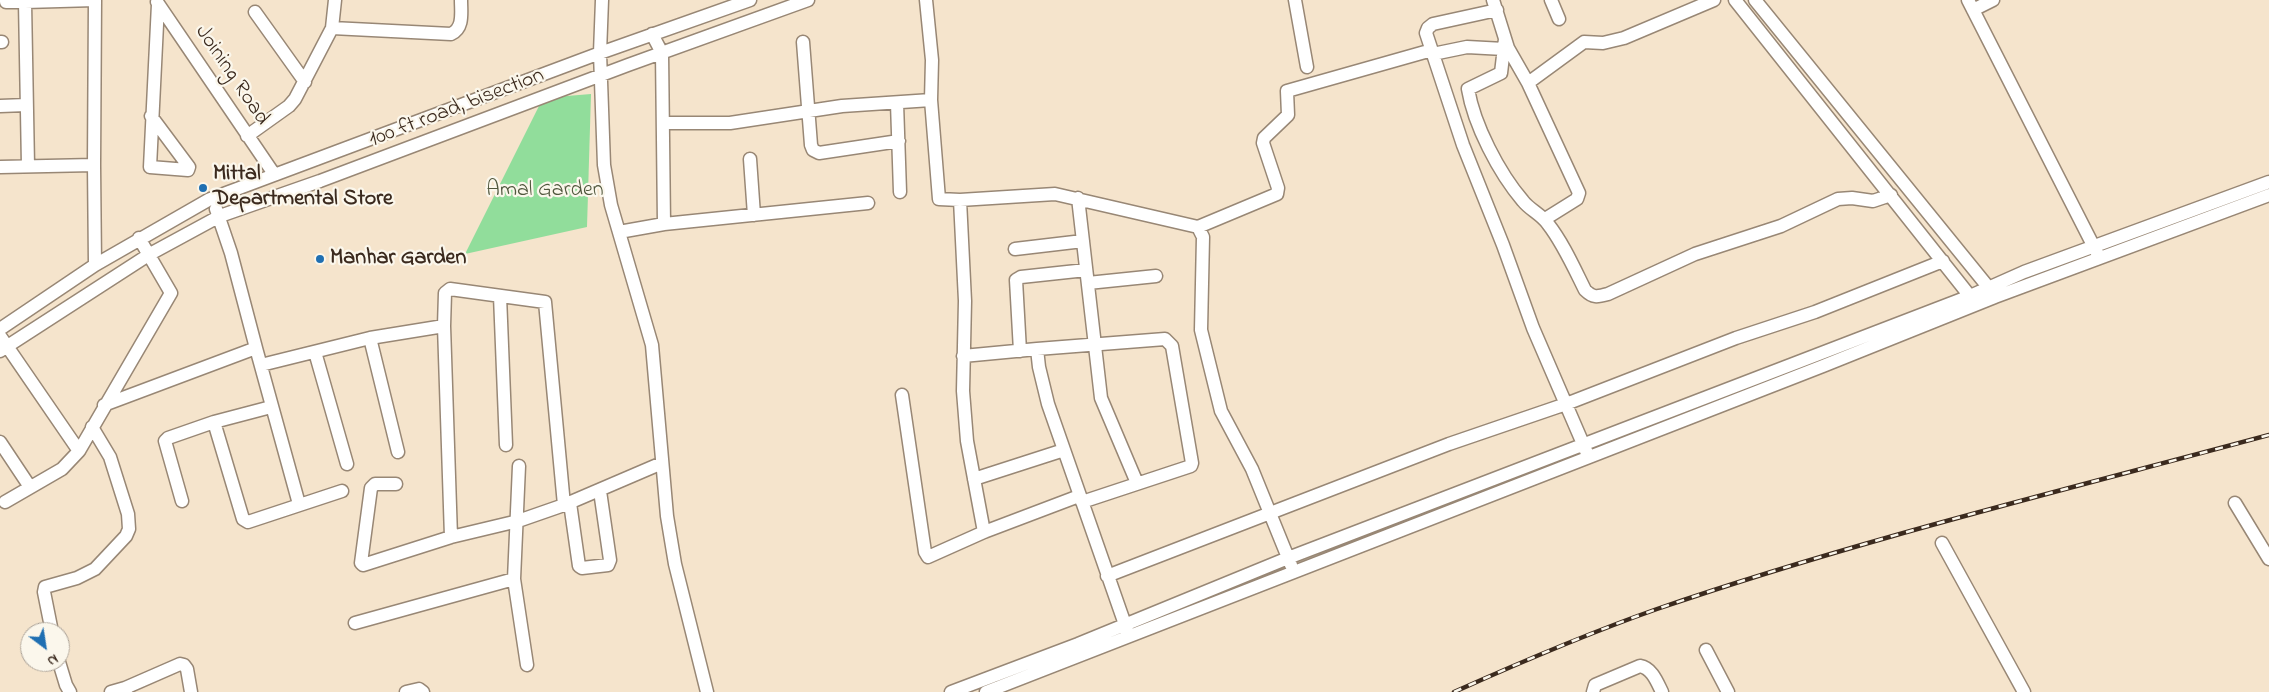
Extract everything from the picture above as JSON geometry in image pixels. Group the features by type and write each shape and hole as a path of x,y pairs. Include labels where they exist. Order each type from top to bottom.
{"street":[{"path":"4,1 95,0 95,265"},
{"path":"247,136 289,106 305,82 332,28 335,0"},
{"path":"332,28 451,34 457,31 460,26 461,0"},
{"path":"602,0 600,53 604,165 618,232 652,345 667,516 675,564 707,692"},
{"name":"100 ft road, bisection","path":"2,345 150,254 220,216 384,158 602,75 808,0"},
{"path":"926,0 932,60 931,100 935,128 938,197 960,200 1055,194 1198,227 1275,195 1279,191 1262,143 1264,138 1288,115 1287,91 1433,52 1467,46 1505,44"},
{"path":"1295,0 1307,67"},
{"path":"1551,0 1558,18"},
{"path":"1528,83 1584,42 1603,43 1624,38 1714,0"},
{"path":"1735,0 1973,300"},
{"path":"1755,0 1992,292"},
{"path":"1992,0 1971,5 2099,258"},
{"name":"100 ft road, bisection","path":"0,329 95,265 139,238 210,199 600,53 747,1"},
{"path":"25,2 28,166"},
{"path":"151,116 157,2"},
{"name":"Joining Road","path":"157,2 274,174"},
{"path":"1545,219 1577,198 1579,193 1528,83 1505,44 1495,5 1430,25 1426,33 1463,145 1503,245 1536,336 1589,458"},
{"path":"255,12 305,82"},
{"path":"652,34 662,53 664,224"},
{"path":"803,42 811,145 813,150 819,152 899,141"},
{"path":"1505,44 1501,73 1470,86 1468,91 1481,130 1503,172 1524,203 1545,219 1591,296 1598,297 1714,246 1781,226 1833,200 1845,198 1873,201 1891,195"},
{"path":"663,123 730,123 868,104 931,100"},
{"path":"897,103 900,192"},
{"path":"0,106 26,105"},
{"path":"377,136 384,158"},
{"path":"750,159 754,215"},
{"path":"312,160 320,181"},
{"path":"0,167 94,164"},
{"path":"951,692 1294,572 1589,458 1973,300 2093,246 2269,182"},
{"path":"1992,292 2099,258 2269,195"},
{"path":"1078,198 1101,398 1137,483"},
{"path":"210,199 220,216 299,504"},
{"path":"960,200 965,301 963,356 965,421 984,532"},
{"path":"618,232 664,224 868,203"},
{"path":"1198,227 1203,237 1201,330 1221,411 1252,469 1294,572"},
{"path":"5,502 62,469 78,451 171,293 139,238"},
{"path":"1014,249 1083,241"},
{"path":"1108,576 1449,444 1566,404 1736,338 1815,312 1943,261"},
{"path":"1020,351 1016,280 1020,277 1086,270"},
{"path":"1088,283 1156,276"},
{"path":"451,537 444,326 446,290 542,300 546,306 567,504 578,566 582,568 608,565 610,560 600,491"},
{"path":"500,296 506,446"},
{"path":"986,692 1288,558 1584,445 1674,408 1973,300"},
{"path":"261,365 370,338 444,326"},
{"path":"370,338 398,452"},
{"path":"902,395 926,555 931,556 984,532 1080,499 1189,468 1192,463 1172,346 1165,339 963,356"},
{"path":"2,345 78,451"},
{"path":"104,406 256,348"},
{"path":"1037,349 1042,385 1127,631"},
{"path":"314,352 347,464"},
{"path":"182,501 165,441 168,438 214,422 271,407"},
{"path":"214,422 245,521 342,492"},
{"path":"50,622 44,592 46,587 78,578 95,569 126,536 129,529 128,514 110,458 92,427"},
{"path":"0,442 30,487"},
{"path":"974,479 1064,450"},
{"path":"396,484 375,484 371,488 362,565 451,537 518,521 600,491 662,463"},
{"path":"519,466 514,579 527,664"},
{"path":"2236,503 2269,559"},
{"path":"1942,542 2024,692"},
{"path":"355,623 514,579"},
{"path":"1706,650 1728,692"},
{"path":"110,692 125,690 180,664 184,665 187,669 191,692"},
{"path":"1593,692 1595,685 1640,666 1646,667 1662,692"},
{"path":"63,672 70,692"},
{"path":"406,692 419,690 422,692"}],"green space":[{"name":"Amal Garden","path":"591,94 587,227 465,254 543,98"}],"railway":[{"path":"1454,692 1530,659 1657,609 1809,560 2269,435"}],"place":[{"name":"Mittal Departmental Store","path":"203,188"},
{"name":"Manhar Garden","path":"320,259"}]}
